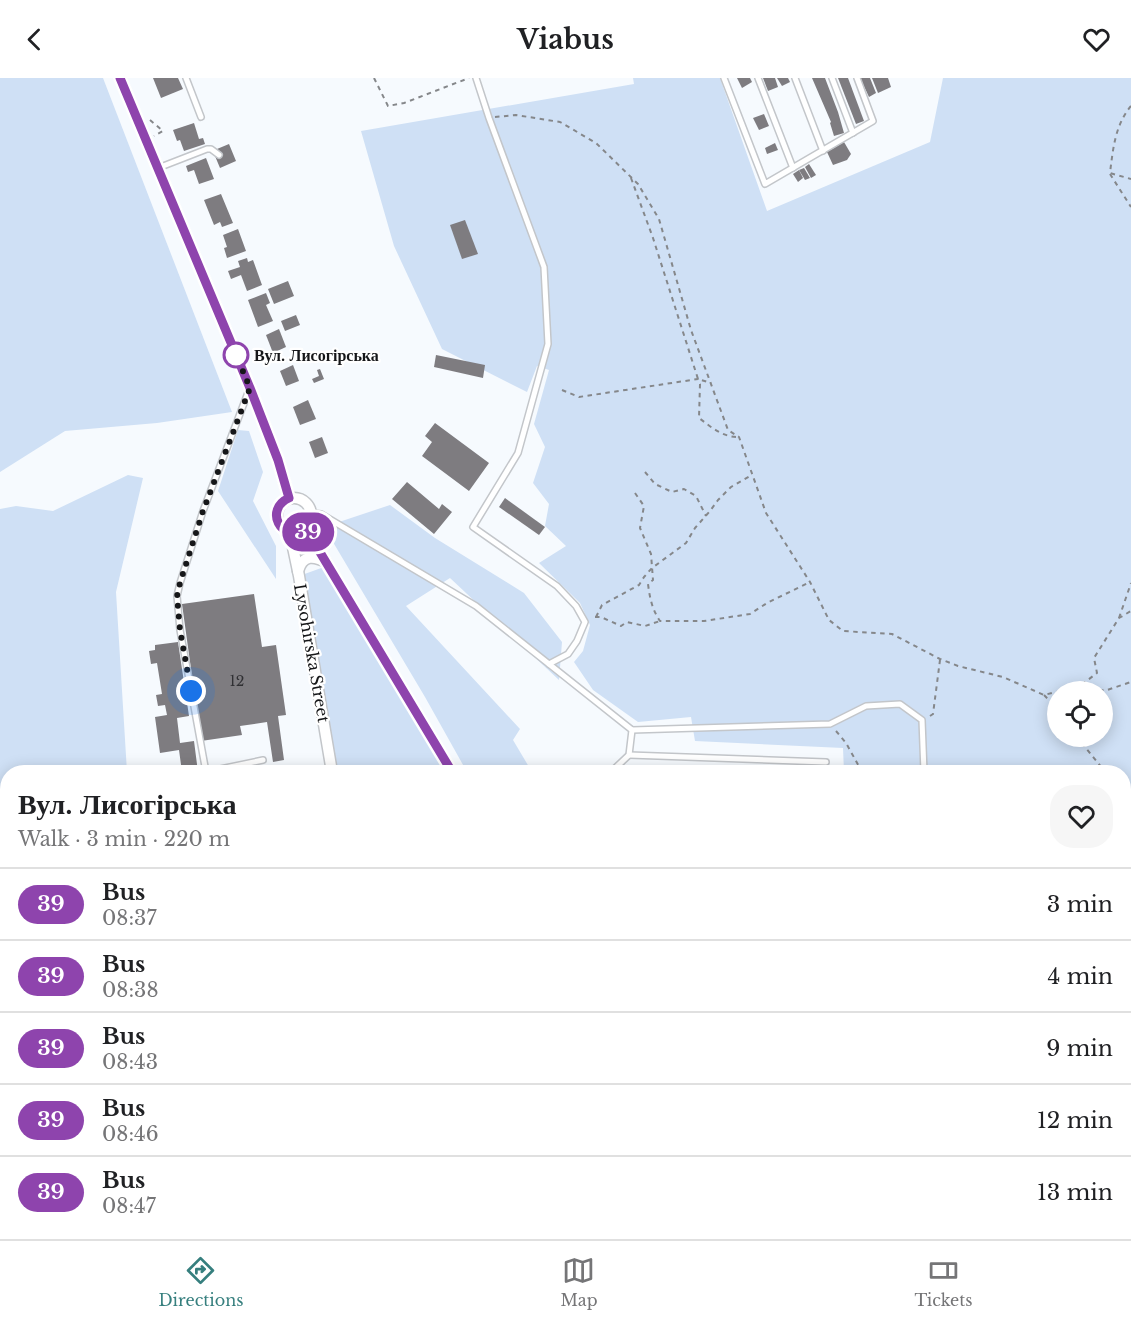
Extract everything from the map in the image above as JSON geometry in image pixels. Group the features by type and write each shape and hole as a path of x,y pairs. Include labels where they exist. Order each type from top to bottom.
{"street":[{"path":"120,78 250,388 278,460 289,498"},
{"path":"294,498 309,505 312,513 311,522 306,529 299,533 290,533 278,522 276,513 283,501 294,498"},
{"path":"306,529 448,765"},
{"name":"Lysohirska Street","path":"290,533 331,765"},
{"path":"298,571 300,563 307,558 317,558 327,562"}],"lane":[{"path":"186,78 201,117"},
{"path":"476,78 544,267 548,344 518,453 473,527 557,586 576,606 585,622 577,641 568,654 549,664"},
{"path":"724,78 765,184 873,121 856,78"},
{"path":"758,78 793,168"},
{"path":"795,78 823,151"},
{"path":"832,78 852,133"},
{"path":"158,169 207,148 211,148 219,155"},
{"path":"205,765 180,630 177,596 203,511 250,388"},
{"path":"312,513 321,514 476,606 632,730 830,724 866,706 900,704 922,720 924,765"},
{"path":"618,765 629,755 632,730"},
{"path":"629,755 826,762"},
{"path":"239,765 263,760"}],"path":[{"path":"374,78 388,106 404,103 470,78"},
{"path":"1131,106 1125,113 1114,139 1110,173 1131,207"},
{"path":"489,118 516,116 560,122 596,143 638,184 660,219 691,330 728,430 739,437 766,513 810,582 829,620 843,631 892,634 940,659 958,666 1003,676 1047,698"},
{"path":"1110,173 1131,179"},
{"path":"630,175 653,238 700,384 699,418 715,431 739,437"},
{"path":"684,337 691,330"},
{"path":"562,390 579,397 698,379 711,383"},
{"path":"645,472 655,484 672,492 684,489 696,496 706,516"},
{"path":"597,617 602,605 639,585 652,568 686,543 695,528 731,487 753,475"},
{"path":"635,493 644,506 640,528 651,554 653,580 648,584 650,602 660,621"},
{"path":"585,622 601,617 621,626 627,622 645,626 660,621 704,621 750,614 810,582"},
{"path":"1087,681 1097,673 1094,658 1119,618 1131,583"},
{"path":"1119,618 1131,611"},
{"path":"922,720 933,714 940,659"},
{"path":"1113,688 1131,682"},
{"path":"830,724 846,743 858,765"},
{"path":"1085,747 1100,765"}],"shaded area":[{"path":"0,78 103,78 232,412 157,423 65,431 0,472"},
{"path":"633,78 720,78 767,211 930,142 943,78 1131,78 1131,765 844,765 843,748 695,741 691,717 638,722 593,690 574,662 583,651 590,625 580,603 539,563 566,546 545,526 549,504 533,483 545,447 534,424 549,370 537,366 527,392 442,349 394,246 361,131 634,84"},
{"path":"238,430 249,431 263,472 253,501 276,546 276,579 218,491"},
{"path":"128,475 143,478 116,592 127,765 0,765 0,509 16,506 53,511"},
{"path":"390,505 435,538 524,593 562,642 559,680 450,578 406,606 520,729 513,740 528,765 463,765 324,527"},
{"path":"324,567 444,765 337,765 299,576"}],"building":[{"path":"153,78 178,78 183,89 161,98"},
{"path":"737,78 750,78 752,82 742,88"},
{"path":"763,78 775,78 778,87 768,91"},
{"path":"777,78 788,78 790,82 782,86"},
{"path":"812,78 825,78 844,133 834,136 831,122"},
{"path":"838,78 848,78 864,121 856,124"},
{"path":"860,78 870,78 876,93 869,97"},
{"path":"872,78 888,78 891,87 878,93"},
{"path":"764,114 769,126 759,130 753,118"},
{"path":"194,123 199,139 203,138 205,144 184,151 173,130"},
{"path":"844,142 851,154 847,160 833,165 827,152"},
{"path":"775,143 778,150 767,154 765,148"},
{"path":"229,144 236,161 220,168 215,156 219,155 217,149"},
{"path":"206,158 214,179 199,184 194,170 188,172 186,166"},
{"path":"809,164 816,175 811,178 805,167"},
{"path":"804,168 810,178 805,180 799,170"},
{"path":"799,170 803,178 798,182 793,174"},
{"path":"221,194 233,223 222,227 220,222 214,225 204,200"},
{"path":"465,220 478,254 462,259 450,225"},
{"path":"238,229 246,251 227,258 224,248 227,247 223,235"},
{"path":"247,258 248,262 253,260 262,285 247,291 241,275 231,279 228,271 240,267 238,261"},
{"path":"288,281 294,296 274,304 268,289"},
{"path":"266,293 270,303 266,305 273,321 258,327 248,300"},
{"path":"296,315 300,325 285,331 281,321"},
{"path":"279,329 286,347 273,353 266,335"},
{"path":"436,355 485,365 483,378 434,367"},
{"path":"293,365 299,381 286,386 280,371"},
{"path":"320,369 324,379 314,383 312,379 319,376 317,370"},
{"path":"308,400 316,419 300,425 293,407"},
{"path":"435,423 489,463 469,491 422,456 432,442 425,436"},
{"path":"322,437 328,453 315,458 309,442"},
{"path":"407,482 439,509 442,504 452,512 434,534 392,499"},
{"path":"505,498 545,527 539,535 499,507"},
{"path":"254,594 262,647 276,645 286,715 278,716 284,760 273,762 267,722 240,726 242,735 201,741 182,604"},
{"path":"178,642 189,716 177,718 180,743 194,741 197,765 181,765 179,750 160,753 155,717 167,715 165,705 158,706 156,695 162,694 157,663 151,664 149,651 155,650 155,645"}],"bus line":[{"name":"39","path":"120,78 278,460 289,498 279,506 276,513 278,522 290,533 299,533 306,529 448,765"}],"place":[{"name":"Вул. Лисогірська","path":"236,355"}],"route":[{"path":"191,691 180,630 177,596 203,511 250,388 233,348 236,355"}]}
